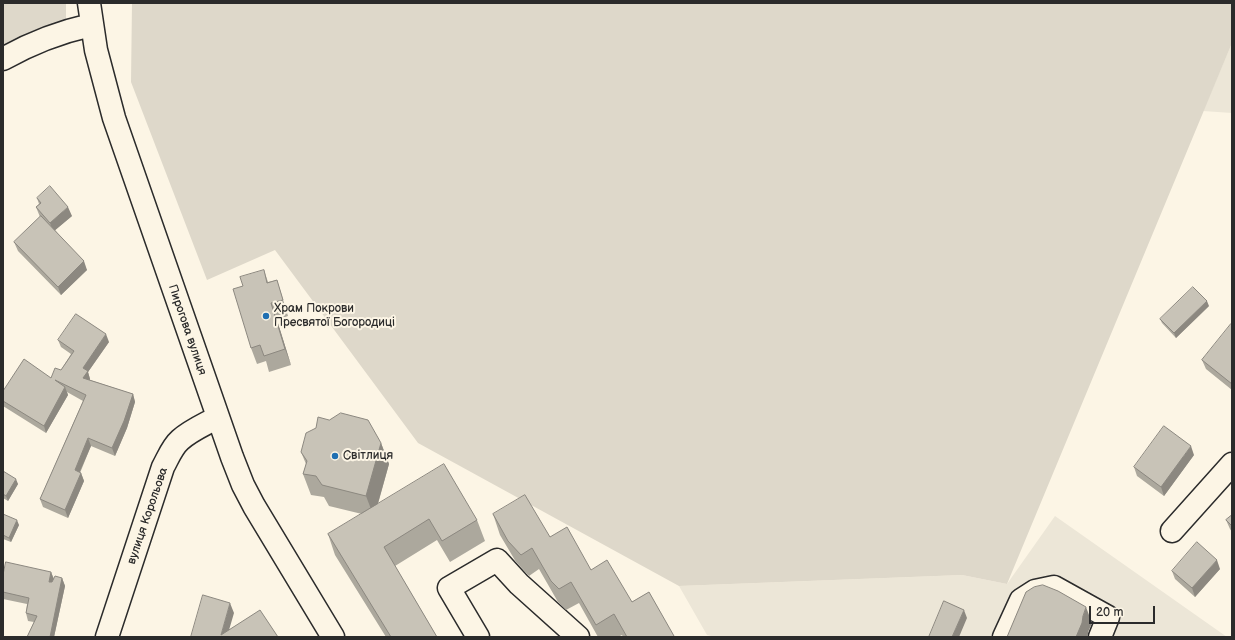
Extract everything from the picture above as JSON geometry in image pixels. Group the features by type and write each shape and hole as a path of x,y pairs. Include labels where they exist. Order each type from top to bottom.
{"street":[{"name":"Пирогова вулиця","path":"89,3 102,73 114,118 234,464 252,501 333,637"},
{"path":"3,59 40,40 66,31 92,25"},
{"name":"вулиця Корольова","path":"107,637 168,457 180,440 218,417"},
{"path":"1172,531 1232,464"},
{"path":"478,637 449,588 497,560 519,584 578,637"},
{"path":"1004,637 1021,600 1035,591 1054,587 1108,617 1100,637"}],"shaded area":[{"path":"3,3 66,3 66,31 3,59"},
{"path":"132,3 1232,3 1232,43 1007,584 962,575 679,586 418,443 275,250 207,280 131,82"},
{"path":"1232,43 1232,113 1203,111"},
{"path":"1055,516 1227,637 715,637 707,635 679,586 962,575 1007,584"}],"building":[{"path":"50,186 68,207 50,223 36,207 41,203 37,198"},
{"path":"41,216 84,261 58,287 14,242"},
{"path":"264,270 267,283 277,280 283,300 271,303 285,349 264,356 260,345 251,348 233,289 243,286 240,277"},
{"path":"1193,287 1207,301 1174,333 1160,319"},
{"path":"76,314 106,334 83,368 88,371 83,378 133,394 124,421 112,448 88,438 75,470 81,473 65,510 40,499 86,395 55,380 65,387 44,426 3,401 3,391 24,359 51,378 55,368 61,370 74,351 58,340"},
{"path":"1231,324 1232,325 1232,384 1202,360"},
{"path":"341,413 368,420 381,443 366,496 322,485 316,476 303,474 307,461 301,452 306,433 316,428 318,417 329,420"},
{"path":"1164,426 1191,446 1161,487 1134,467"},
{"path":"444,464 477,520 442,541 429,519 384,547 437,637 391,637 328,534"},
{"path":"3,471 16,479 6,496 3,494"},
{"path":"525,495 550,537 567,527 591,570 607,560 632,602 649,592 674,636 627,637 614,614 596,625 571,582 559,589 551,581 532,548 521,555 508,541 493,514"},
{"path":"3,514 17,520 9,538 3,535"},
{"path":"1232,515 1232,526 1226,520"},
{"path":"1197,542 1217,560 1192,588 1172,571"},
{"path":"6,562 51,572 49,582 52,582 55,576 62,578 50,637 27,637 37,616 26,613 29,598 3,592 3,575"},
{"path":"1043,585 1058,591 1086,607 1082,623 1076,637 1007,637 1026,592 1034,587"},
{"path":"203,595 230,603 221,635 260,610 278,637 191,637"},
{"path":"944,601 964,610 952,637 929,637"}],"place":[{"name":"Храм Покрови Пресвятої Богородиці","path":"266,316"},
{"name":"Світлиця","path":"335,456"}]}
